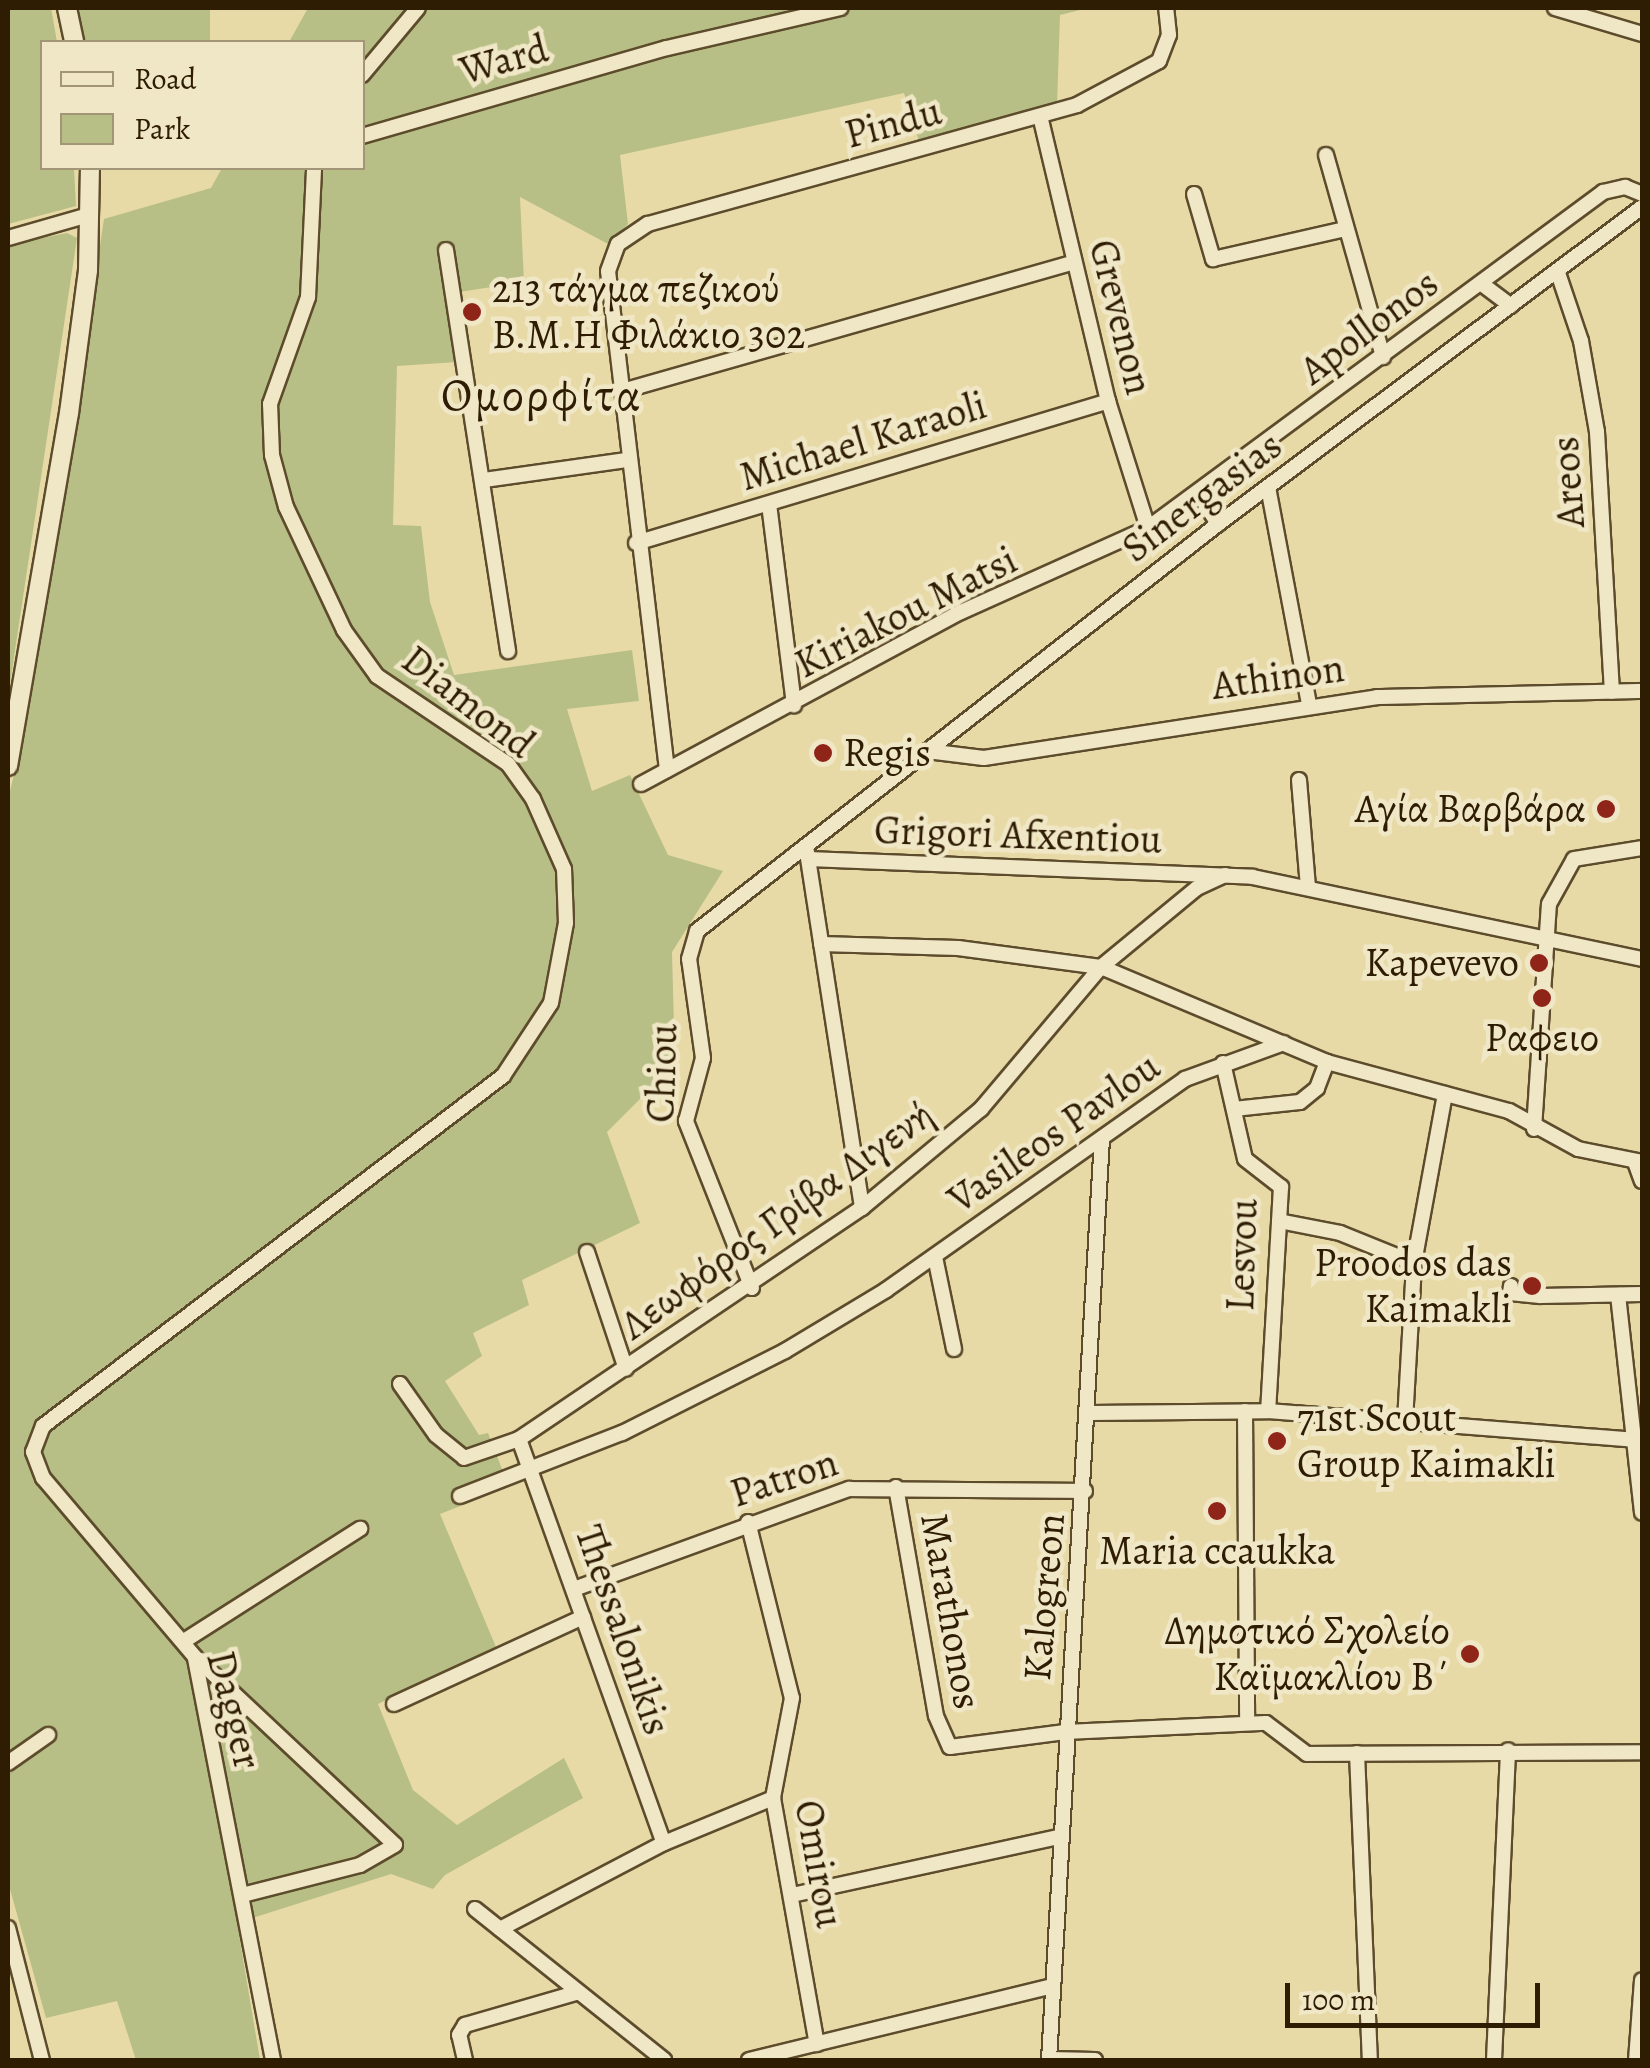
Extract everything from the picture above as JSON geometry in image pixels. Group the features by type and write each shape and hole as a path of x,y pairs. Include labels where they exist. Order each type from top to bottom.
{"street":[{"path":"67,8 74,40"},
{"path":"365,71 418,8"},
{"name":"Ward","path":"365,135 668,48 840,8"},
{"name":"Pindu","path":"622,390 608,276 618,244 648,224 1042,120 1159,60 1167,50 1166,8"},
{"path":"1555,8 1642,34"},
{"name":"Grevenon","path":"1042,120 1072,263 1108,401 1148,528"},
{"path":"1326,155 1383,357"},
{"path":"8,766 69,413 90,170"},
{"name":"Diamond","path":"43,1426 504,1076 551,1003 562,968 564,868 534,799 508,764 377,676 344,630 286,507 272,455 270,404 308,297 314,170"},
{"name":"Apollonos","path":"1198,494 1603,192 1625,187 1642,194"},
{"path":"1194,194 1214,259 1345,229"},
{"name":"Sinergasias","path":"804,842 1268,486 1642,207"},
{"path":"8,238 89,215"},
{"path":"446,250 508,651"},
{"path":"667,770 636,543 622,390 1072,263"},
{"name":"Areos","path":"1558,273 1593,397 1612,692"},
{"name":"Apollonos","path":"1482,284 1511,306"},
{"name":"Michael Karaoli","path":"636,543 1108,401"},
{"path":"484,480 627,460"},
{"path":"1268,486 1310,704"},
{"path":"1198,494 1218,524"},
{"name":"Kiriakou Matsi","path":"641,784 961,612 1148,528 1198,494"},
{"path":"769,504 794,705"},
{"name":"Athinon","path":"926,751 984,758 1310,704 1642,691"},
{"path":"1300,780 1308,887"},
{"path":"804,842 810,859 862,1208"},
{"name":"Chiou","path":"752,1288 686,1121 704,1046 688,959 702,926 804,842"},
{"path":"1534,1129 1550,941 1549,904 1566,865 1582,856 1642,848"},
{"name":"Grigori Afxentiou","path":"810,859 1225,875"},
{"path":"1225,875 1308,887 1642,959"},
{"name":"Λεωφόρος Γρίβα Διγενή","path":"400,1384 446,1446 464,1458 520,1439 752,1288 862,1208 981,1109 1100,967 1197,888 1225,875"},
{"path":"821,944 958,948 1100,967 1326,1062 1509,1111 1534,1129 1578,1149 1639,1162 1642,1181"},
{"name":"Vasileos Pavlou","path":"460,1496 622,1433 784,1351 934,1257 1185,1079 1284,1043"},
{"path":"1234,1108 1300,1102 1317,1088 1326,1062"},
{"name":"Lesvou","path":"1223,1063 1245,1159 1279,1181 1268,1411"},
{"path":"1405,1420 1414,1264 1444,1094"},
{"name":"Kalogreon","path":"1049,2060 1058,1837 1091,1413 1102,1139"},
{"path":"1279,1220 1340,1233 1414,1264"},
{"path":"587,1252 626,1369"},
{"path":"934,1257 954,1349"},
{"path":"1510,1286 1510,1293 1525,1294 1642,1294"},
{"path":"1618,1295 1642,1514"},
{"path":"1244,1411 1247,1722"},
{"path":"1091,1413 1268,1411 1634,1440"},
{"name":"Dagger","path":"43,1426 33,1452 43,1478 195,1657 273,2060"},
{"name":"Thessalonikis","path":"520,1439 664,1844"},
{"name":"Patron","path":"574,1589 833,1492 896,1487 1085,1492"},
{"name":"Marathonos","path":"896,1487 944,1741 957,1748 1065,1732"},
{"name":"Omirou","path":"748,1522 792,1698 773,1798 817,2044"},
{"path":"184,1641 360,1530"},
{"path":"394,1704 584,1618"},
{"path":"195,1657 395,1845 360,1866 242,1896"},
{"path":"1065,1732 1247,1722 1275,1726 1297,1751 1642,1752"},
{"path":"8,1763 48,1735"},
{"path":"1494,2060 1508,1750"},
{"path":"1357,1753 1370,2060"},
{"path":"500,1929 664,1844 773,1798"},
{"path":"792,1895 1058,1837"},
{"path":"476,1909 662,2060"},
{"path":"8,1928 42,2060"},
{"path":"1636,2060 1642,1980"},
{"path":"749,2060 1052,1986"},
{"path":"465,2060 459,2035 465,2025 576,1993"},
{"path":"1049,2060 1095,2060"}],"green space":[{"path":"8,8 51,8 57,40 40,40 40,170 74,170 76,206 8,224"},
{"path":"75,8 210,8 210,40 75,40"},
{"path":"308,8 1088,8 1060,15 1057,106 919,141 904,93 620,155 628,224 608,244 520,197 524,282 446,294 457,362 397,366 393,525 421,526 430,602 454,675 632,650 639,701 567,709 592,791 630,775 668,855 723,871 672,952 675,1064 607,1132 640,1223 522,1280 529,1305 473,1333 482,1356 445,1381 479,1435 488,1433 509,1487 440,1514 496,1647 378,1704 413,1790 457,1825 564,1758 583,1798 445,1875 433,1889 391,1874 237,1923 260,2060 136,2060 117,2001 46,2018 8,1882 8,800 30,706 104,219 211,188 221,170 365,170 365,40 290,40"},
{"path":"67,233 77,238 8,697 8,245"}],"place":[{"name":"213 τάγμα πεζικού B.M.H Φιλάκιο 302","path":"472,312"},
{"name":"Regis","path":"823,753"},
{"name":"Αγία Βαρβάρα","path":"1606,809"},
{"name":"Kapevevo","path":"1539,963"},
{"name":"Ραφειο","path":"1542,998"},
{"name":"Proodos das Kaimakli","path":"1532,1286"},
{"name":"71st Scout Group Kaimakli","path":"1277,1441"},
{"name":"Maria ccaukka","path":"1217,1511"},
{"name":"Δημοτικό Σχολείο Καϊμακλίου Β΄","path":"1470,1654"}],"district":[{"name":"Ομορφίτα","path":"542,396"}]}
